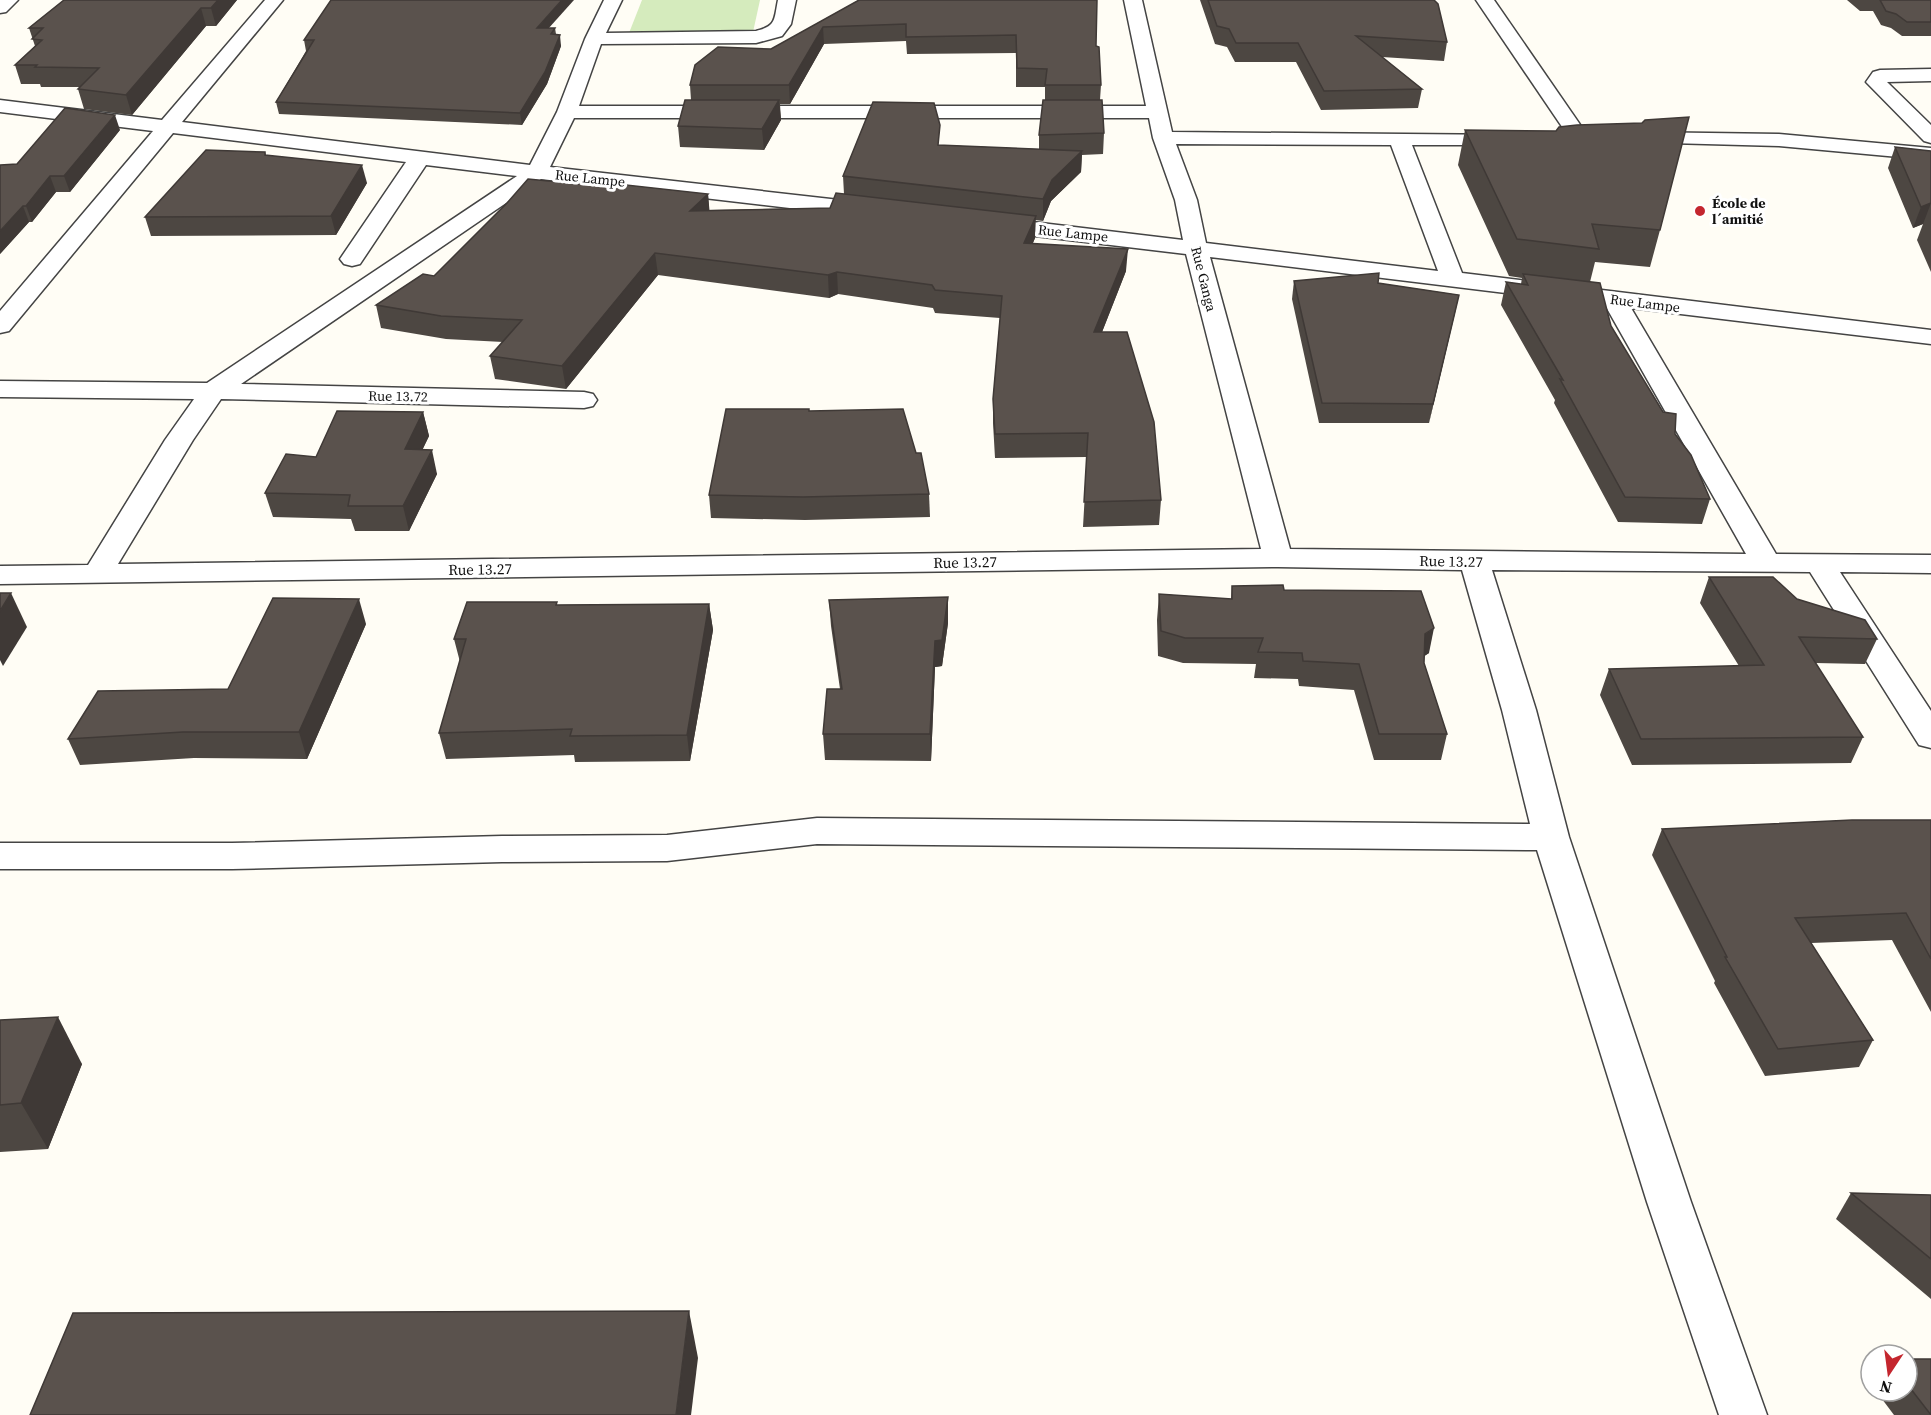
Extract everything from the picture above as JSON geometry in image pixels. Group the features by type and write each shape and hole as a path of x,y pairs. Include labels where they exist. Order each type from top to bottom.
{"street":[{"path":"0,8 9,0"},
{"path":"0,326 274,0"},
{"path":"97,575 179,440 213,391 537,172 567,112 594,39 613,0"},
{"path":"594,39 756,37 776,32 782,24 787,0"},
{"name":"Rue Ganga","path":"1133,0 1157,112 1186,200 1196,248 1278,558"},
{"path":"1485,0 1580,139"},
{"path":"1931,75 1880,76 1876,82 1931,137"},
{"name":"Rue Lampe","path":"0,106 165,128 892,213"},
{"path":"567,112 1157,112"},
{"path":"1164,138 1523,139"},
{"path":"1624,138 1779,140 1931,154"},
{"path":"1399,139 1453,280"},
{"path":"1557,139 1602,139"},
{"path":"352,259 420,157"},
{"name":"Rue Lampe","path":"975,222 1931,337"},
{"path":"1614,300 1767,564"},
{"name":"Rue 13.72","path":"0,389 213,391 584,400"},
{"name":"Rue 13.27","path":"0,575 1278,558 1931,564"},
{"path":"1474,561 1519,710 1551,837 1669,1202 1743,1415"},
{"path":"1820,564 1931,737"},
{"path":"0,856 232,856 502,849 668,848 818,831 1551,837"}],"green space":[{"path":"642,0 760,0 753,32 629,33"}],"building":[{"path":"64,0 218,0 211,8 201,8 126,95 78,89 99,68 15,65 42,40 32,39 43,28 29,28"},
{"path":"331,0 562,0 537,28 555,28 551,34 560,35 545,72 520,113 276,102 314,40 304,40"},
{"path":"859,0 1097,0 1096,46 1099,47 1101,85 1045,85 1047,69 1017,68 1016,35 906,37 906,24 823,27 789,85 690,85 695,65 718,47 771,49"},
{"path":"1208,0 1434,0 1438,4 1447,42 1356,36 1422,89 1324,91 1298,43 1236,43 1229,29 1217,26"},
{"path":"1880,0 1931,0 1931,22 1907,22 1896,14 1886,11"},
{"path":"685,100 779,100 762,129 678,126"},
{"path":"1043,100 1102,100 1104,133 1039,135"},
{"path":"873,102 934,103 940,125 938,145 1082,151 1052,180 1043,199 843,176"},
{"path":"65,108 115,115 64,176 50,176 26,206 23,206 0,231 0,165 17,164"},
{"path":"1689,117 1660,230 1592,224 1599,249 1517,239 1465,130 1556,131 1559,127 1577,125 1642,123 1645,120"},
{"path":"1895,147 1931,151 1931,203 1921,207"},
{"path":"206,150 265,152 265,155 362,165 331,216 145,217"},
{"path":"528,179 579,184 581,180 708,194 690,211 830,208 836,193 1036,216 1024,243 1128,249 1094,332 1127,332 1154,422 1161,500 1084,502 1088,433 995,434 993,399 1002,296 935,290 932,285 837,272 828,275 655,253 562,366 490,356 522,320 441,316 376,305 423,274 434,276"},
{"path":"1379,273 1378,283 1459,295 1433,404 1322,403 1294,281"},
{"path":"1523,274 1600,283 1611,326 1663,412 1676,414 1675,434 1691,455 1710,499 1625,497 1560,379 1563,380 1506,282 1528,285"},
{"path":"726,409 809,409 809,411 903,409 916,453 921,453 929,494 803,497 709,495"},
{"path":"337,411 423,412 405,449 432,450 403,506 348,506 350,495 265,493 286,454 316,457"},
{"path":"1709,577 1773,577 1797,599 1865,620 1877,639 1799,637 1863,737 1641,739 1609,669 1764,665"},
{"path":"1283,585 1284,590 1421,591 1434,628 1425,634 1424,663 1447,734 1379,734 1359,664 1303,661 1302,653 1258,652 1263,638 1185,638 1161,631 1159,594 1232,599 1232,586"},
{"path":"0,593 11,593 0,611"},
{"path":"948,597 942,640 935,641 930,734 823,734 827,689 842,689 829,600"},
{"path":"273,598 359,599 299,732 183,732 68,739 98,691 228,689"},
{"path":"467,602 557,602 556,605 709,604 687,735 570,736 572,729 439,733 466,639 454,639"},
{"path":"1852,820 1931,820 1931,959 1906,913 1795,918 1873,1040 1778,1049 1725,957 1727,957 1662,829"},
{"path":"58,1017 21,1103 0,1105 0,1020"},
{"path":"1851,1193 1931,1195 1931,1259"},
{"path":"689,1311 676,1415 30,1415 73,1313"},
{"path":"1919,1359 1931,1359 1931,1415 1919,1400"}],"place":[{"name":"École de l´amitié","path":"1700,211"}]}
